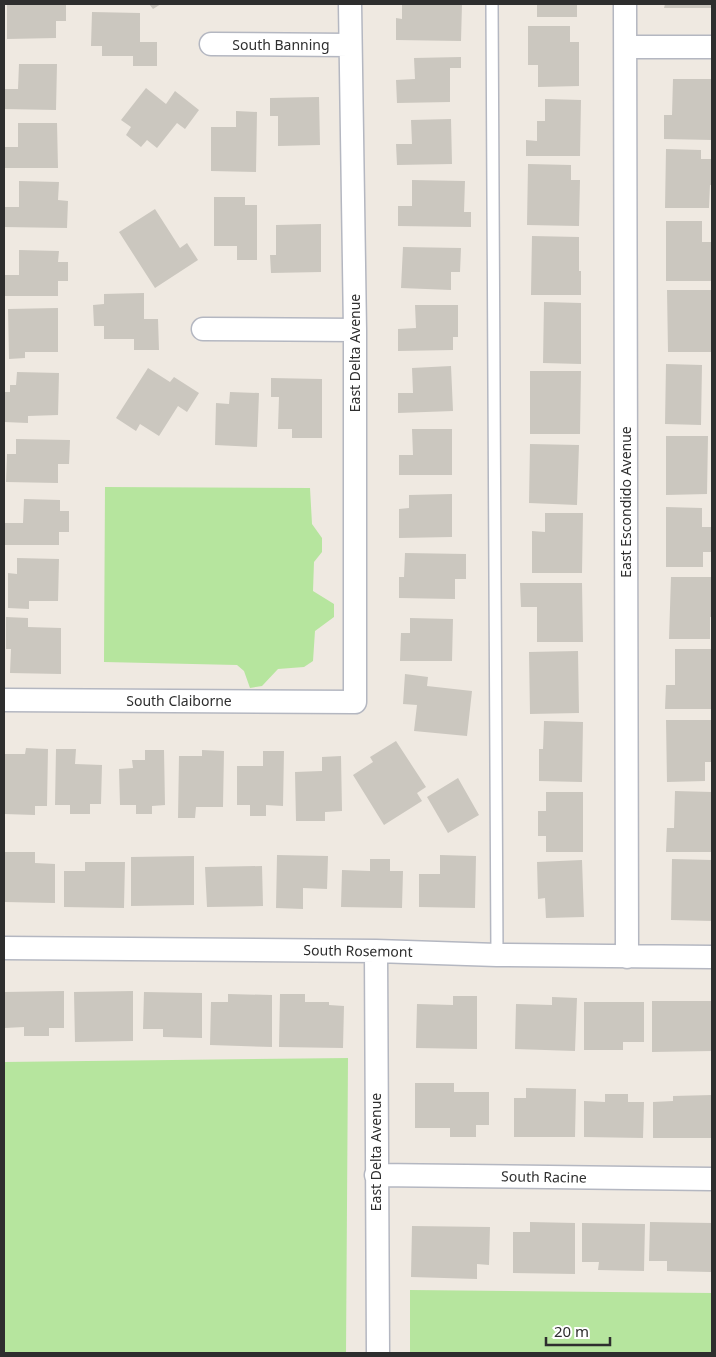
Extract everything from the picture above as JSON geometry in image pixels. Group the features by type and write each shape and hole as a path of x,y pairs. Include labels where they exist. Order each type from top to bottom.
{"street":[{"name":"East Delta Avenue","path":"350,4 355,330 355,702"},
{"name":"East Escondido Avenue","path":"626,4 627,957"},
{"name":"South Banning","path":"211,44 350,45"},
{"path":"626,47 712,47"},
{"path":"203,329 355,330"},
{"name":"South Claiborne","path":"4,700 355,702"},
{"name":"South Rosemont","path":"4,948 376,951 497,955 712,957"},
{"name":"East Delta Avenue","path":"376,951 378,1353"},
{"name":"South Racine","path":"376,1175 712,1178"}],"lane":[{"path":"492,4 497,955"}],"green space":[{"path":"105,487 310,488 312,524 322,538 322,552 314,562 313,591 334,604 334,617 315,631 313,661 304,667 278,669 262,686 250,688 244,671 237,665 104,662"},
{"path":"348,1058 346,1353 4,1353 4,1062"},
{"path":"410,1290 712,1293 712,1353 410,1353"}],"building":[{"path":"7,4 66,4 66,21 56,21 56,38 7,39"},
{"path":"149,4 161,4 153,9"},
{"path":"402,4 462,4 461,41 396,40 396,18 402,19"},
{"path":"537,4 577,4 577,17 537,17"},
{"path":"665,4 712,4 712,8 664,8"},
{"path":"92,12 140,13 140,42 157,42 157,66 133,66 133,56 102,56 102,46 91,46"},
{"path":"528,26 570,26 570,42 579,42 579,86 538,87 538,65 528,65"},
{"path":"461,57 461,68 450,68 450,102 397,103 396,80 415,79 414,58"},
{"path":"19,64 57,64 56,110 4,109 4,89 18,89"},
{"path":"673,79 712,79 712,140 664,139 664,115 672,115"},
{"path":"146,88 166,104 175,91 199,110 185,129 177,123 157,148 147,140 141,147 126,135 131,127 121,120"},
{"path":"319,97 320,145 278,146 278,116 270,116 270,98"},
{"path":"545,99 581,100 580,156 526,156 526,140 537,141 537,121 545,121"},
{"path":"236,111 257,112 256,172 211,171 211,127 236,127"},
{"path":"451,119 452,164 397,165 396,144 412,144 411,120"},
{"path":"18,123 57,123 58,168 4,168 4,147 18,147"},
{"path":"666,149 701,150 701,159 712,159 712,185 710,185 709,208 665,208"},
{"path":"528,164 571,165 571,180 580,180 579,226 527,225"},
{"path":"412,180 465,181 464,212 471,212 471,227 398,226 398,206 412,206"},
{"path":"19,181 59,182 58,200 68,201 67,228 4,227 4,207 19,207"},
{"path":"214,197 245,197 245,205 257,205 257,260 237,260 237,246 214,246"},
{"path":"155,209 180,248 187,243 198,260 155,288 119,232"},
{"path":"666,221 702,221 702,242 712,242 712,281 666,281"},
{"path":"321,224 321,272 271,273 270,255 276,255 276,225"},
{"path":"532,236 579,237 581,295 531,295"},
{"path":"403,247 461,248 460,272 451,272 451,290 401,288"},
{"path":"19,250 59,251 58,262 68,262 68,281 58,281 58,296 4,296 5,275 19,275"},
{"path":"667,290 712,290 712,352 668,352"},
{"path":"144,293 144,319 158,319 159,350 134,350 134,339 104,339 104,326 94,326 93,305 104,304 104,294"},
{"path":"544,302 581,303 581,364 543,363"},
{"path":"415,305 458,305 458,337 453,337 453,350 398,351 398,329 416,328"},
{"path":"58,308 58,352 25,352 25,358 9,359 8,309"},
{"path":"666,364 702,365 701,425 665,424"},
{"path":"451,366 453,411 398,413 398,393 413,393 412,368"},
{"path":"148,368 170,382 174,377 199,393 187,412 178,406 159,436 140,424 136,431 116,418"},
{"path":"530,371 581,371 580,434 530,434"},
{"path":"17,372 59,373 58,415 28,416 28,423 4,422 4,392 10,392 10,385 16,385"},
{"path":"271,378 322,379 322,438 292,438 292,429 278,429 279,397 271,397"},
{"path":"230,392 259,393 257,447 215,445 216,403 229,404"},
{"path":"412,429 452,429 452,475 399,475 399,455 413,455"},
{"path":"666,436 708,436 707,494 666,495"},
{"path":"16,439 70,440 69,464 58,464 58,483 6,482 7,454 16,454"},
{"path":"530,444 579,445 577,505 529,503"},
{"path":"452,494 452,537 399,538 399,509 409,508 409,495"},
{"path":"24,499 60,500 60,511 69,511 69,532 59,532 59,545 5,545 5,523 23,523"},
{"path":"666,507 702,508 702,527 712,527 712,552 703,552 703,567 666,567"},
{"path":"545,513 583,513 582,573 532,573 532,531 545,532"},
{"path":"405,553 466,554 466,579 455,579 455,599 399,598 399,577 404,577"},
{"path":"17,558 59,559 58,601 29,601 29,609 8,608 8,573 17,574"},
{"path":"671,577 712,577 710,639 669,639"},
{"path":"520,583 582,583 583,642 537,642 537,607 521,607"},
{"path":"6,617 28,618 28,627 61,628 61,674 10,673 11,649 6,649"},
{"path":"410,618 453,619 452,661 400,661 401,633 410,633"},
{"path":"675,649 712,649 712,709 665,709 666,685 675,685"},
{"path":"578,651 579,713 530,714 529,652"},
{"path":"405,674 428,677 427,686 472,691 467,736 414,731 417,705 403,704"},
{"path":"666,720 712,720 712,762 705,762 705,781 667,782"},
{"path":"544,721 583,722 582,782 539,781 539,749 543,749"},
{"path":"396,741 426,787 417,793 422,801 384,825 353,775 373,762 370,757"},
{"path":"26,748 48,749 47,806 35,806 35,815 4,814 4,754 25,754"},
{"path":"56,749 76,749 75,764 102,765 101,804 90,804 90,814 70,814 70,805 55,805"},
{"path":"145,750 164,750 165,805 152,806 152,814 136,814 136,805 120,805 119,769 133,768 132,760 145,760"},
{"path":"202,750 224,751 223,807 196,807 195,818 178,818 179,756 202,756"},
{"path":"263,751 284,751 283,806 266,805 266,816 250,816 250,805 237,805 237,766 263,766"},
{"path":"341,756 342,811 325,812 325,821 296,821 295,772 322,771 322,757"},
{"path":"458,778 479,815 448,833 427,797"},
{"path":"675,791 712,792 712,852 666,852 667,828 674,828"},
{"path":"546,792 583,792 583,852 546,852 546,836 538,836 538,811 546,811"},
{"path":"4,852 35,852 35,863 55,864 55,903 4,902"},
{"path":"277,855 328,856 327,889 303,888 303,909 276,908"},
{"path":"440,855 476,856 475,908 419,907 419,874 440,874"},
{"path":"194,856 194,905 131,906 131,857"},
{"path":"370,859 390,859 390,871 403,871 402,908 341,907 342,870 370,871"},
{"path":"672,859 712,860 712,921 671,920"},
{"path":"582,860 584,917 546,918 545,898 538,899 537,862"},
{"path":"85,862 125,862 124,908 64,907 64,871 85,871"},
{"path":"262,866 263,906 207,907 205,867"},
{"path":"64,991 64,1028 49,1028 49,1036 24,1036 24,1027 5,1028 5,992"},
{"path":"133,991 133,1041 75,1042 74,992"},
{"path":"144,992 202,993 202,1038 163,1037 163,1029 143,1029"},
{"path":"228,994 272,995 272,1047 210,1045 211,1002 228,1002"},
{"path":"280,994 305,994 305,1002 329,1002 329,1005 344,1006 343,1048 279,1047"},
{"path":"453,996 477,996 477,1049 416,1048 417,1004 453,1005"},
{"path":"552,997 577,998 575,1051 515,1049 516,1004 552,1005"},
{"path":"652,1001 712,1001 712,1051 652,1052"},
{"path":"584,1002 644,1002 644,1042 623,1042 623,1050 584,1050"},
{"path":"415,1083 454,1083 454,1092 489,1092 489,1125 476,1125 476,1137 450,1137 450,1128 415,1128"},
{"path":"526,1088 576,1089 575,1137 514,1137 514,1098 526,1098"},
{"path":"605,1094 628,1094 628,1102 644,1102 643,1138 584,1137 584,1101 605,1102"},
{"path":"712,1095 712,1138 653,1138 653,1102 673,1101 673,1096"},
{"path":"530,1222 575,1223 575,1274 513,1273 513,1232 530,1232"},
{"path":"650,1222 712,1223 711,1272 667,1271 667,1261 649,1261"},
{"path":"582,1223 645,1224 644,1271 598,1270 599,1262 582,1262"},
{"path":"412,1226 490,1227 489,1265 477,1264 477,1279 411,1277"}]}
